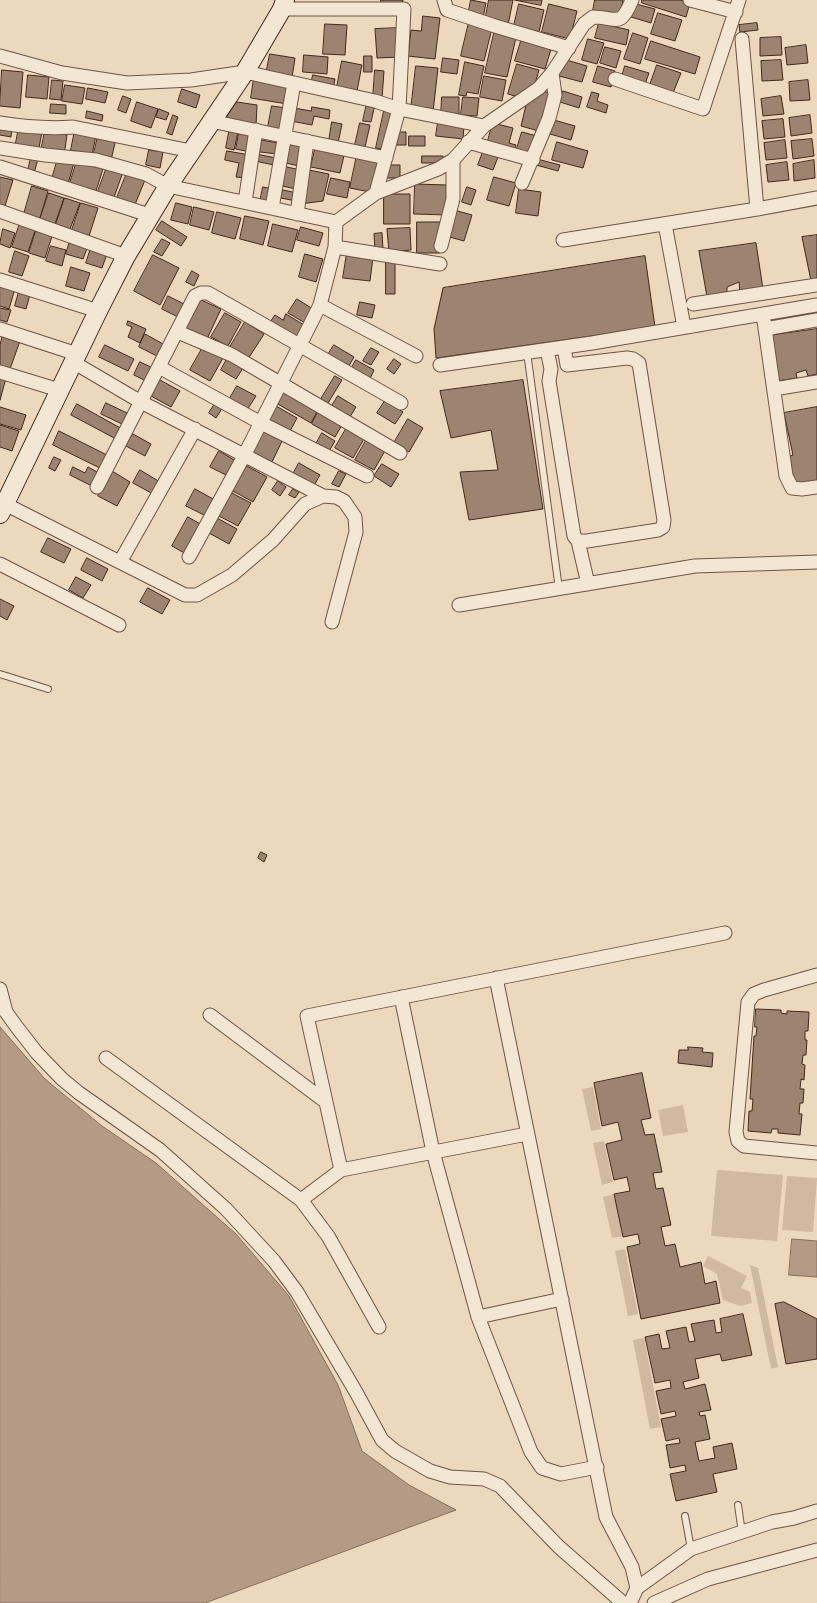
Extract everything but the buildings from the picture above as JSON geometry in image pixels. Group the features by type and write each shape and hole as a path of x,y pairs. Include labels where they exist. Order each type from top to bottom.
{"street":[{"path":"444,0 447,10 569,48"},
{"path":"0,148 45,155 96,160 146,174 168,186 336,222 376,193 438,169 453,160 484,126 539,88 552,73 584,24 593,17 616,20 622,18 627,13 632,0"},
{"path":"615,79 703,109 737,6 690,0"},
{"path":"323,496 306,504 273,540 232,576 198,595 185,595 120,562 2,506 98,311 149,215 245,72 284,4 404,9 399,109 376,193"},
{"path":"742,39 757,210"},
{"path":"0,56 62,73 127,83 191,80 245,72 375,101 399,109 484,126"},
{"path":"522,183 533,160 549,118 555,95 552,73"},
{"path":"272,208 294,83"},
{"path":"211,121 386,158"},
{"path":"0,122 29,128 73,127 191,151"},
{"path":"245,202 256,130"},
{"path":"297,214 306,141"},
{"path":"468,142 533,160"},
{"path":"441,246 453,199 453,160"},
{"path":"0,166 149,215"},
{"path":"563,240 757,210 817,198"},
{"path":"0,211 126,256"},
{"path":"188,557 244,456 320,305 335,247 336,222"},
{"path":"665,224 684,328"},
{"path":"335,247 440,264"},
{"path":"0,280 98,311"},
{"path":"693,304 817,284"},
{"path":"97,487 158,367 178,332 195,296 201,293 208,293 401,403"},
{"path":"320,305 416,356"},
{"path":"440,365 547,350 817,306"},
{"path":"763,314 786,476 792,488 802,489 817,487"},
{"path":"765,329 817,320"},
{"path":"0,329 75,358 141,402 323,496 336,497 344,501 355,516 356,532 332,622"},
{"path":"178,332 232,355 400,453"},
{"path":"564,347 567,365"},
{"path":"547,350 551,369 550,381 574,536 578,541 588,584"},
{"path":"551,369 567,365 627,358 633,359 639,363 664,520 664,527 658,530 578,541"},
{"path":"158,367 260,423 366,476"},
{"path":"0,372 59,390"},
{"path":"774,390 817,382"},
{"path":"120,562 194,429"},
{"path":"800,562 817,571"},
{"path":"459,605 695,566 817,562"},
{"path":"0,564 119,625"},
{"path":"341,1170 307,1016 725,933"},
{"path":"817,975 764,990 754,994 748,1002 736,1132 738,1141 744,1146 817,1153"},
{"path":"496,978 606,1517 632,1567 637,1588"},
{"path":"0,989 6,1012 37,1053 62,1079 79,1093 160,1150 226,1209 274,1260 297,1292 356,1392 382,1440 395,1451 430,1470 450,1477 484,1479 500,1486 559,1547 623,1603"},
{"path":"401,997 433,1152 478,1317 530,1452 542,1468 561,1474 596,1467"},
{"path":"210,1015 326,1102"},
{"path":"106,1058 301,1200 328,1236 379,1327"},
{"path":"301,1200 341,1170 527,1134"},
{"path":"478,1317 562,1299"},
{"path":"630,1603 637,1588 691,1549 772,1522 817,1512"},
{"path":"654,1603 708,1579 817,1550"}],"lane":[{"path":"527,352 559,589"},
{"path":"0,674 48,689"},
{"path":"738,1505 742,1533"},
{"path":"685,1516 691,1549"}],"shaded area":[{"path":"0,1027 45,1079 102,1126 156,1163 236,1234 289,1296 338,1385 362,1451 409,1485 456,1510 205,1603 0,1603"},
{"path":"593,1087 601,1129 591,1131 582,1089"},
{"path":"683,1105 688,1132 663,1136 658,1110"},
{"path":"604,1141 613,1182 602,1185 593,1143"},
{"path":"717,1170 783,1175 777,1241 711,1236"},
{"path":"787,1176 817,1178 813,1232 782,1230"},
{"path":"614,1194 623,1236 612,1238 603,1197"},
{"path":"792,1239 817,1241 817,1277 789,1275"},
{"path":"625,1249 638,1314 628,1316 615,1251"},
{"path":"708,1256 747,1276 741,1288 750,1292 752,1303 740,1306 723,1300 717,1274 703,1266"},
{"path":"750,1265 758,1268 778,1367 771,1369"},
{"path":"644,1338 661,1427 650,1429 633,1340"}]}
